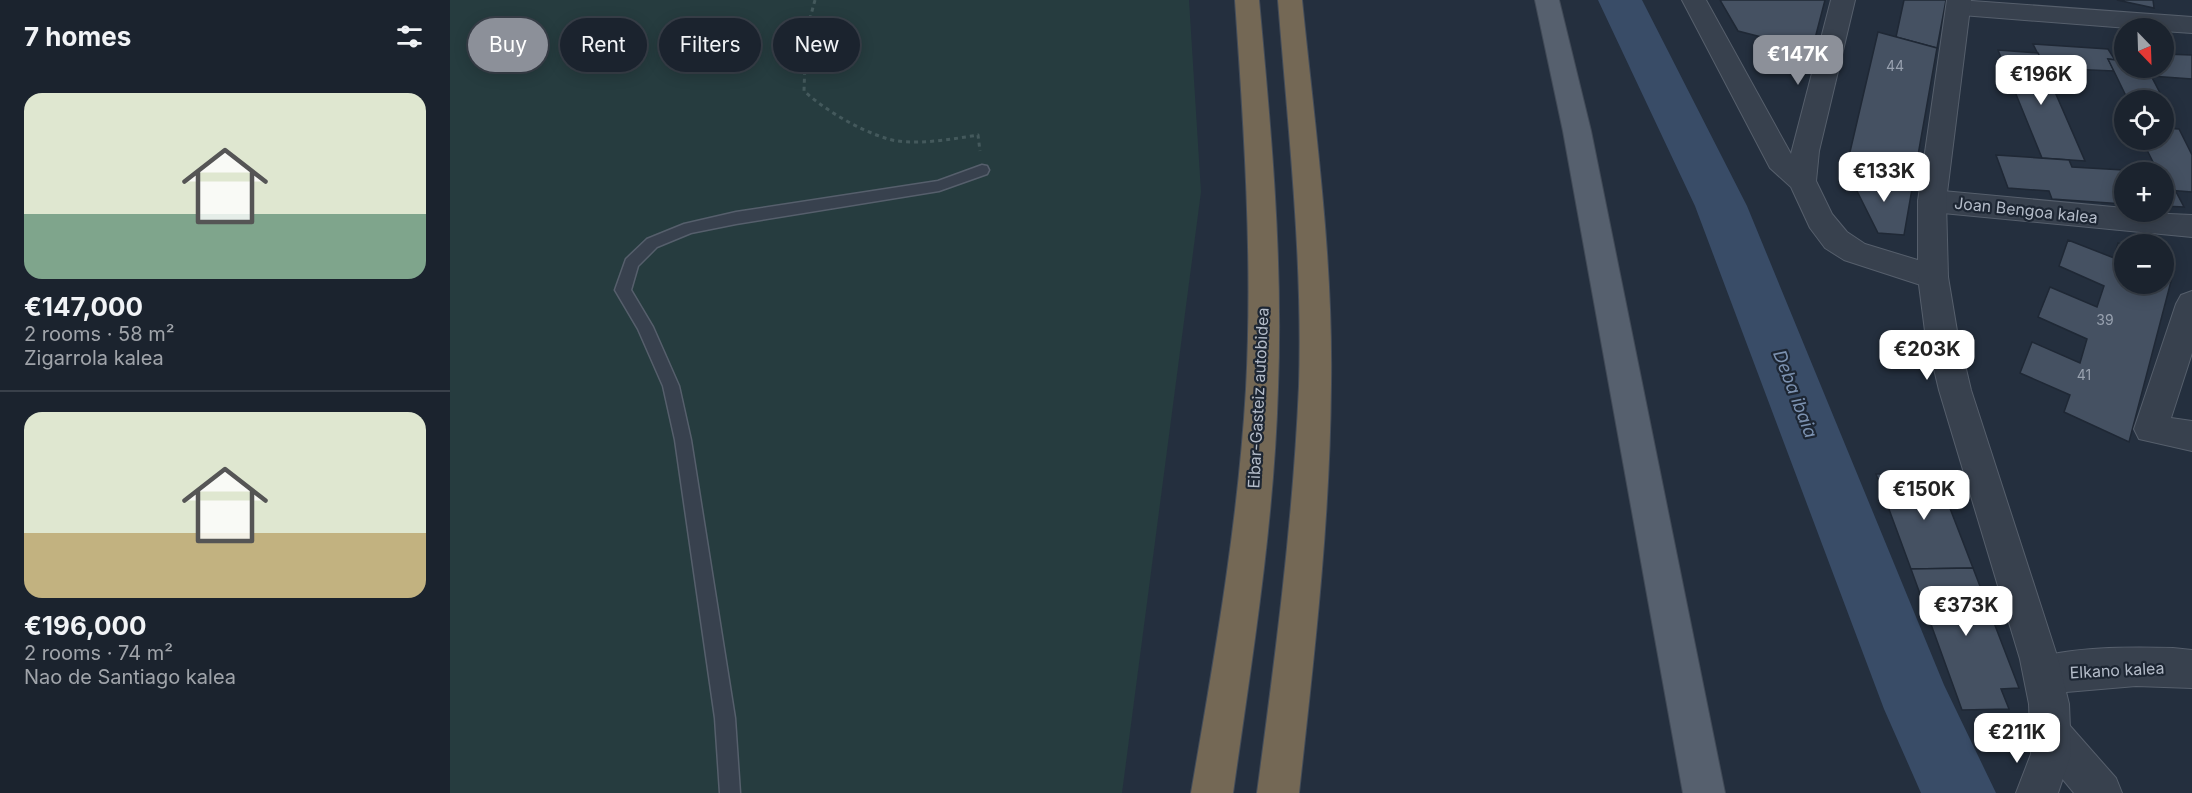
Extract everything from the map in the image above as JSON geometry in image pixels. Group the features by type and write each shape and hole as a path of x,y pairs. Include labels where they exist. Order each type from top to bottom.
{"highway":[{"name":"Eibar-Gasteiz autobidea","path":"1212,793 1245,586 1262,389 1264,265 1259,137 1247,0"},
{"path":"1278,793 1304,579 1315,385 1313,252 1290,0"}],"main road":[{"path":"1547,0 1577,131 1704,793"}],"street":[{"path":"1694,0 1780,160 1802,181 1820,220 1836,240 1855,252 1933,277"},
{"path":"1802,181 1805,151 1844,0"},
{"path":"2182,0 2183,15 2189,25"},
{"path":"2037,793 2051,754 2049,704 2043,675 1955,390 1941,331 1933,277 1932,201 1959,4 2189,25"},
{"name":"Joan Bengoa kalea","path":"1932,201 2192,226"},
{"path":"2192,304 2151,429 2192,436"},
{"name":"Elkano kalea","path":"2043,675 2110,667 2158,666 2192,669"},
{"path":"2050,733 2101,793"}],"lane":[{"path":"730,793 725,718 683,440 671,386 645,327 623,290 631,264 652,243 689,228 736,218 939,186 982,170"}],"path":[{"path":"815,0 808,16 804,57 804,91 822,107 886,139 929,142 978,135 982,170"}],"green space":[{"path":"450,0 1189,0 1201,192 1122,793 450,793"}],"building":[{"path":"1720,0 1825,0 1812,50 1738,31"},
{"path":"1904,0 1946,0 1937,48 1896,37"},
{"path":"2117,0 2153,0 2154,8"},
{"path":"1878,32 1937,48 1912,189 1846,169"},
{"path":"2033,44 2108,49 2114,58 2108,59 2114,71 2045,68"},
{"path":"1998,50 2038,53 2085,161 2042,158"},
{"path":"2174,54 2192,55 2192,79 2174,78"},
{"path":"2108,59 2114,60 2114,71"},
{"path":"2117,78 2152,78 2158,90 2123,90"},
{"path":"2174,129 2179,129 2192,155 2192,192 2174,191 2174,162 2153,162 2147,150 2174,150"},
{"path":"1996,155 2069,160 2072,167 2114,169 2114,203 2052,199 2049,191 2008,188"},
{"path":"1846,169 1912,189 1904,235 1878,233"},
{"path":"2174,190 2175,190 2184,207 2174,207"},
{"path":"2068,240 2114,258 2114,294 2168,294 2129,442 2064,412 2070,395 2020,373 2032,342 2080,363 2087,339 2038,317 2050,287 2097,307 2104,286 2059,266"},
{"path":"1936,472 1973,568 1911,569 1876,474"},
{"path":"1973,568 2019,688 2001,689 2009,709 1962,710 1911,569"}],"waterway":[{"name":"Deba ibaia","path":"1620,0 1721,206 1919,709 1959,793"}]}
